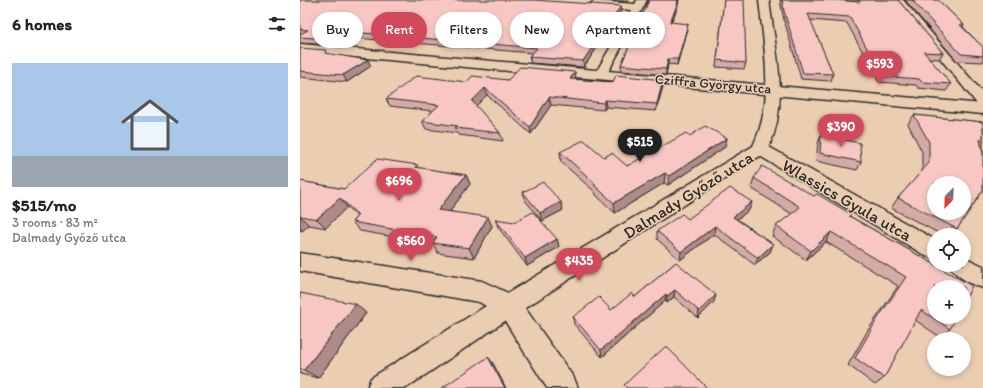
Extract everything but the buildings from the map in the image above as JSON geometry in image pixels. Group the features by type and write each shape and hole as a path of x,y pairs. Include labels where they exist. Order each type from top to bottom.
{"street":[{"name":"Dalmady Győző utca","path":"381,388 509,305 760,150 767,136 774,103 774,90 764,0"},
{"path":"898,0 983,102"},
{"path":"585,4 640,4 601,74"},
{"name":"Cziffra György utca","path":"300,48 983,109"},
{"name":"Wlassics Gyula utca","path":"760,150 927,246"},
{"path":"300,262 482,292 509,305 564,388"},
{"path":"971,271 983,278"}]}
